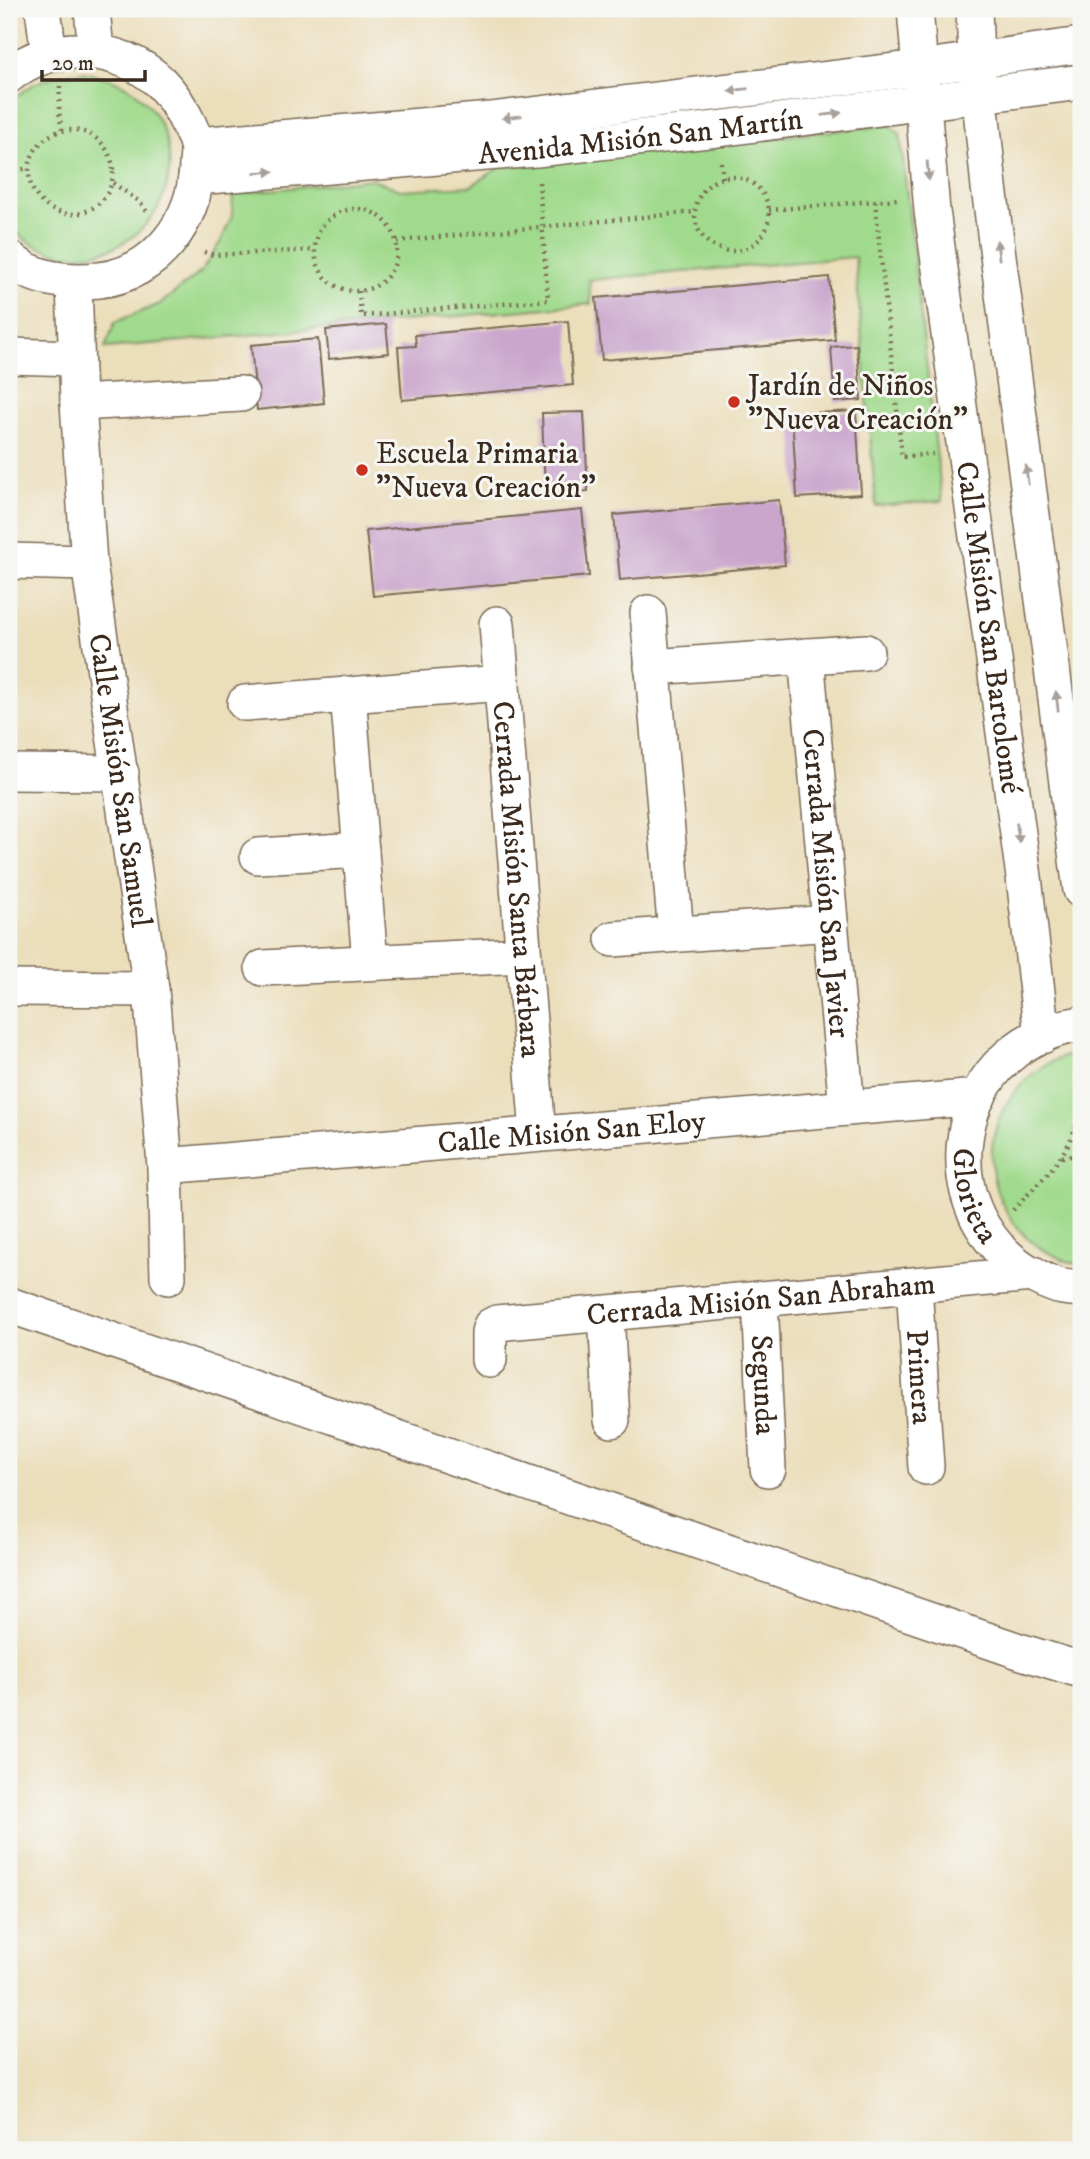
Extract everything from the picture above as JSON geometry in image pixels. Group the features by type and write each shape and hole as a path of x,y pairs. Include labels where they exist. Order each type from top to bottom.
{"street":[{"path":"43,9 49,54"},
{"path":"92,9 96,51"},
{"name":"Calle Misión San Bartolomé","path":"915,9 930,196 1024,877 1065,1029"},
{"name":"Calle Misión San Bartolomé","path":"974,9 976,60 991,201 1081,890"},
{"name":"Avenida Misión San Martín","path":"197,161 491,120 919,68 1081,45"},
{"path":"9,75 18,67 49,54 72,51 96,51 130,61 159,81 181,109 197,161 188,211 169,242 143,265 110,279 74,283 42,276 9,258"},
{"name":"Avenida Misión San Martín","path":"197,161 536,149 717,129 1081,82"},
{"name":"Calle Misión San Samuel","path":"74,283 78,403 89,563 151,989 165,1166 168,1277"},
{"path":"9,356 76,358"},
{"path":"78,403 242,394"},
{"path":"9,561 89,563"},
{"path":"648,612 676,934"},
{"name":"Cerrada Misión Santa Bárbara","path":"497,624 538,1134"},
{"path":"652,667 866,652"},
{"name":"Cerrada Misión San Javier","path":"806,656 847,1108"},
{"path":"245,703 502,683"},
{"path":"348,694 370,962"},
{"path":"9,772 121,773"},
{"path":"258,856 361,850"},
{"path":"613,939 830,923"},
{"path":"263,968 523,955"},
{"path":"9,988 151,989"},
{"name":"Glorieta","path":"1065,1029 1018,1047 989,1077 969,1115 962,1156 969,1198 988,1236 1018,1266 1056,1285 1081,1289"},
{"name":"Calle Misión San Eloy","path":"165,1166 978,1097"},
{"name":"Cerrada Misión San Abraham","path":"490,1343 497,1323 1033,1274"},
{"name":"Primera","path":"914,1286 926,1467"},
{"name":"Segunda","path":"760,1299 768,1469"},
{"path":"9,1305 1081,1670"},
{"path":"606,1314 612,1420"}],"path":[{"path":"76,130 90,133 102,142 110,154 114,168 113,183 107,196 97,206 83,213 69,215 43,204 34,194 29,181 29,168 32,155 39,144 50,135 76,130"},
{"path":"359,291 361,316 548,300 536,149"},
{"path":"9,173 29,168"},
{"path":"734,177 747,180 758,187 769,210 769,223 755,244 731,252 708,243 696,224 695,212 698,201 712,183 734,177"},
{"path":"113,183 140,202 169,242 214,255 314,250"},
{"path":"769,210 930,196"},
{"path":"875,201 902,457 965,452"},
{"path":"343,210 369,210 382,217 392,228 397,241 398,255 393,268 385,279 373,288 346,290 332,284 322,274 316,262 316,237 331,216 343,210"},
{"path":"397,241 695,212"},
{"path":"988,1236 1061,1157 1075,1128 1079,1090 1065,1029"},
{"path":"1075,1128 1081,1135"},
{"path":"1061,1157 1081,1155"}],"green space":[{"path":"83,72 112,80 137,94 156,117 167,142 169,168 164,194 152,217 134,236 110,249 71,255 42,248 24,239 9,226 9,104 26,89 43,80"},
{"path":"889,125 900,134 942,501 876,506 855,257 589,280 591,304 105,348 115,322 160,304 201,272 221,241 232,216 233,194 373,179 400,190 471,186 500,167"},
{"path":"1081,1052 1081,1266 1041,1249 1019,1230 996,1189 992,1164 994,1138 1001,1114 1015,1092 1033,1074 1055,1060"}],"building":[{"path":"829,277 835,340 602,360 596,298"},
{"path":"568,321 573,385 402,400 398,347 416,346 415,335"},
{"path":"386,324 389,353 329,359 326,330"},
{"path":"318,339 324,403 257,410 251,345"},
{"path":"857,345 861,400 835,402 831,347"},
{"path":"856,411 861,494 797,498 792,414"},
{"path":"584,412 588,491 545,493 542,413"},
{"path":"779,500 785,565 620,580 614,515"},
{"path":"582,510 589,576 373,596 366,531"}],"place":[{"name":"Jardín de Niños \"Nueva Creación\"","path":"734,402"},
{"name":"Escuela Primaria \"Nueva Creación\"","path":"362,470"}]}
